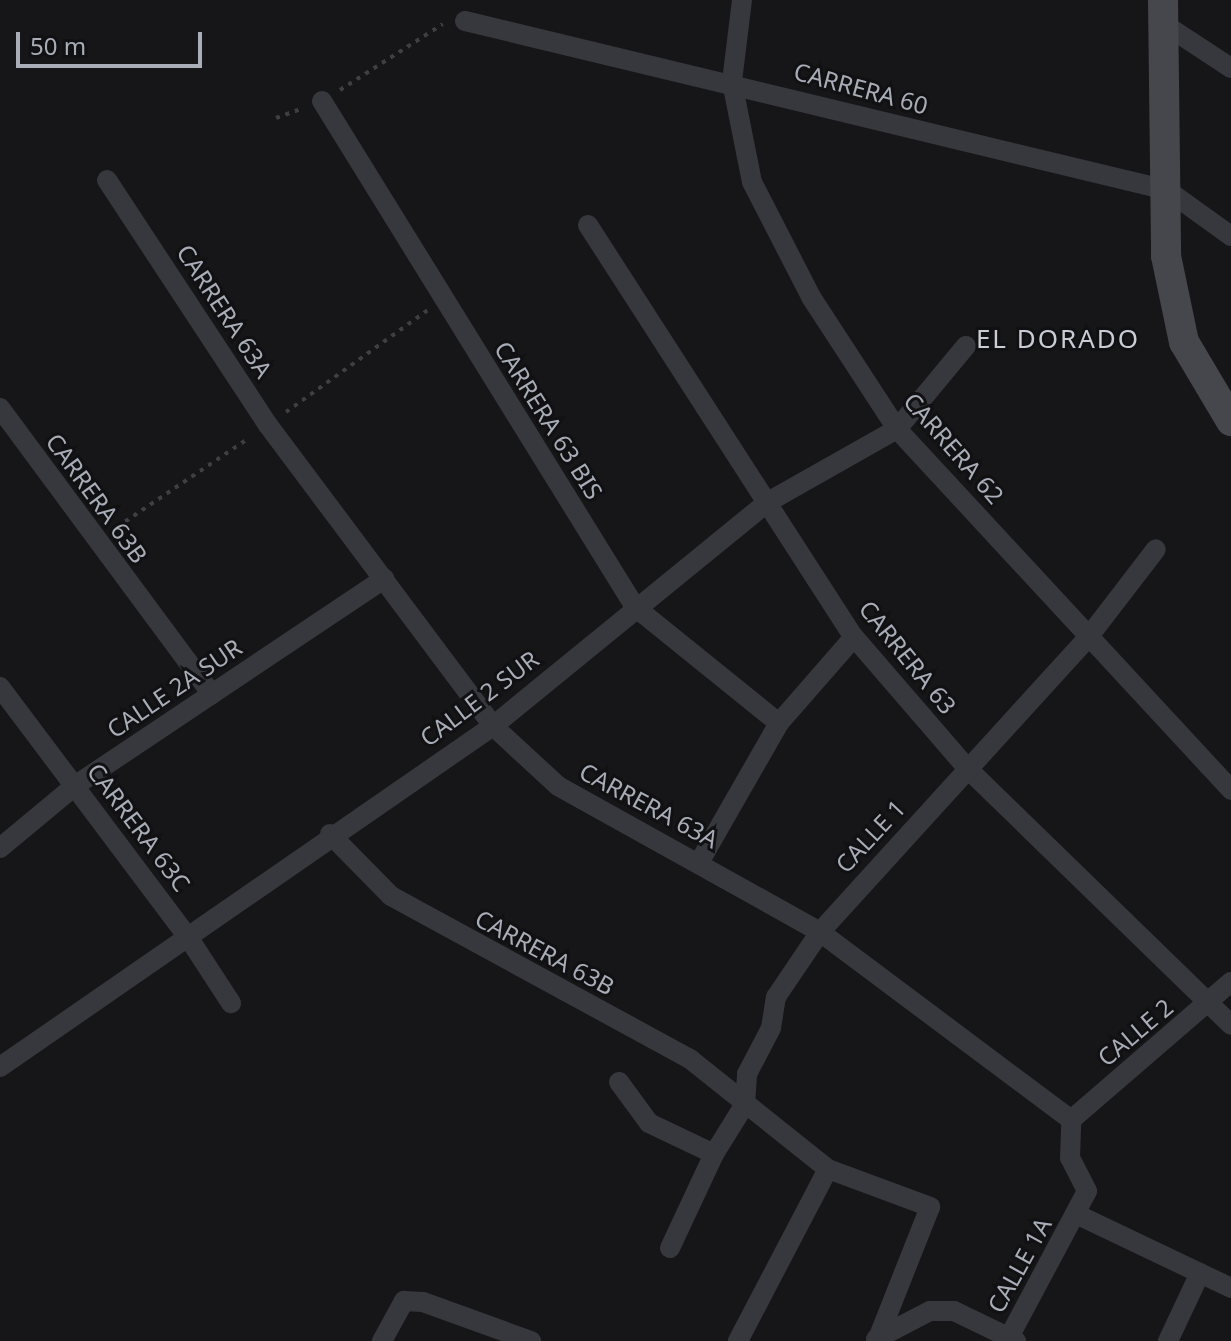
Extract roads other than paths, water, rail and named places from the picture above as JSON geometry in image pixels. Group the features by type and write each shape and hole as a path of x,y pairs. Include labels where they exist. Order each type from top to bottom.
{"street":[{"name":"CARRERA 62","path":"742,0 732,82 752,182 811,297 897,429 1231,790"},
{"path":"1164,12 1231,68"},
{"path":"1164,12 1166,256 1184,342 1231,421"},
{"name":"CARRERA 60","path":"465,21 732,82 1167,190 1231,236"},
{"name":"CARRERA 63 BIS","path":"322,101 635,607 779,723"},
{"name":"CARRERA 63A","path":"107,180 268,425 493,726 558,786 700,861 820,932 1071,1120"},
{"name":"CARRERA 63","path":"588,225 854,637 968,769 1231,1025"},
{"name":"CALLE 2 SUR","path":"0,1067 330,834 493,726 635,607 768,502 897,429 966,346"},
{"name":"CARRERA 63B","path":"0,408 212,694"},
{"name":"CALLE 1","path":"745,1104 747,1074 771,1028 776,997 820,932 1090,635 1156,549"},
{"name":"CALLE 2A SUR","path":"0,848 76,785 384,579"},
{"path":"700,861 779,723 854,637"},
{"name":"CARRERA 63C","path":"0,687 188,937 231,1003"},
{"name":"CARRERA 63B","path":"330,834 391,896 503,961 690,1059 828,1169 930,1207 876,1339"},
{"name":"CALLE 2","path":"1071,1120 1231,982"},
{"path":"619,1082 649,1123 714,1154"},
{"path":"670,1248 714,1154 745,1104"},
{"path":"1071,1120 1070,1158 1087,1191 1076,1214 1231,1288"},
{"path":"738,1341 828,1169"},
{"name":"CALLE 1A","path":"1011,1340 1076,1214"},
{"path":"1168,1341 1200,1273"},
{"path":"382,1341 404,1301 423,1302 531,1341"},
{"path":"876,1339 930,1311 954,1311 1011,1340"}],"district":[{"name":"EL DORADO","path":"1058,339"}]}
